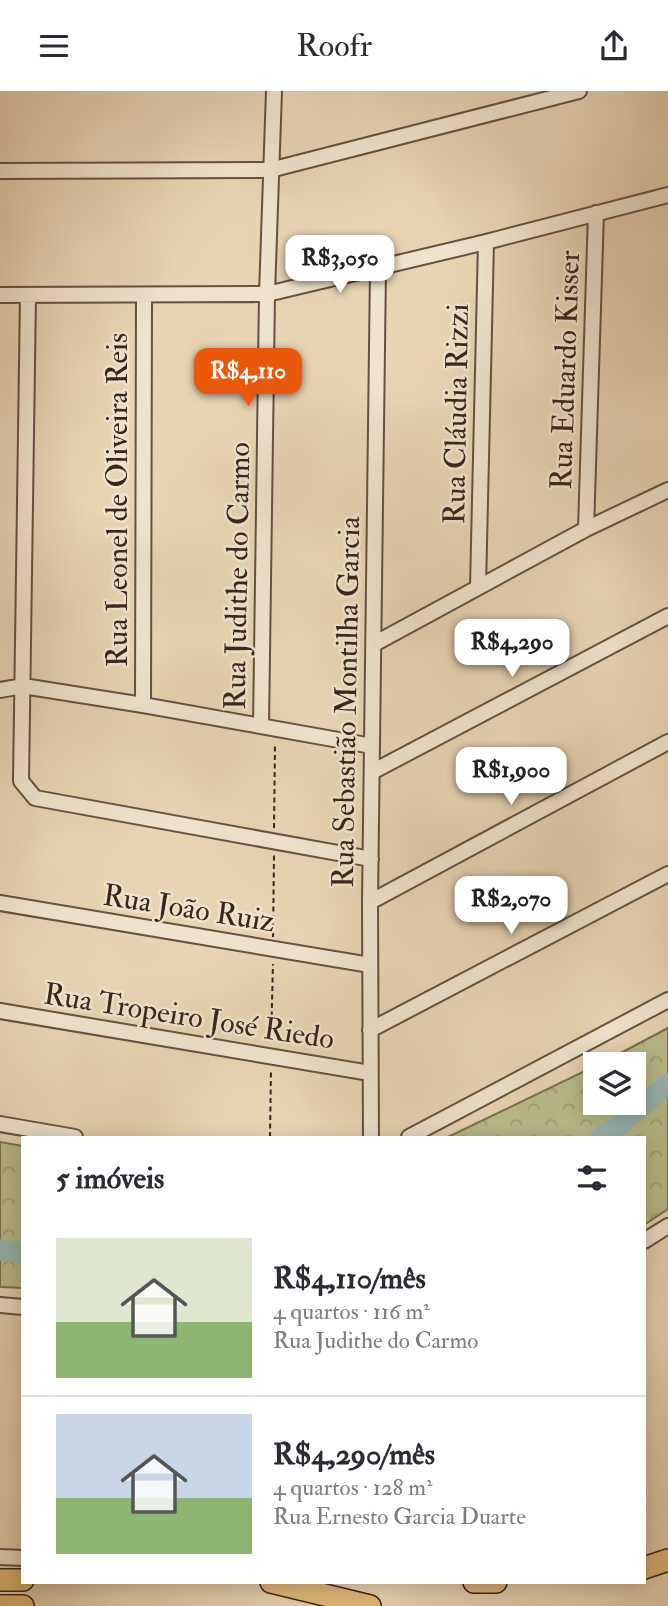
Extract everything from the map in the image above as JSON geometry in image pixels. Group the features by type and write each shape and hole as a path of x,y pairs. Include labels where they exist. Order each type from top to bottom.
{"highway":[{"path":"646,1567 668,1560"},
{"path":"0,1580 21,1580"},
{"path":"279,1584 370,1606"},
{"path":"0,1606 23,1606"}],"street":[{"name":"Rua Judithe do Carmo","path":"261,726 267,294 274,91"},
{"path":"0,171 270,170 579,91"},
{"path":"0,295 267,294 668,195"},
{"name":"Rua Eduardo Kisser","path":"586,529 597,213"},
{"name":"Rua Cláudia Rizzi","path":"478,587 486,242"},
{"name":"Rua Sebastião Montilha Garcia","path":"371,1136 370,902 378,268"},
{"path":"29,295 21,781 35,798 371,859"},
{"name":"Rua Leonel de Oliveira Reis","path":"143,705 144,295"},
{"path":"374,644 586,529 668,490"},
{"path":"372,772 668,616"},
{"path":"0,690 23,686 372,746"},
{"path":"370,902 668,742"},
{"path":"370,1030 668,874"},
{"name":"Rua João Ruiz","path":"0,903 370,965"},
{"path":"411,1136 668,1000"},
{"name":"Rua Tropeiro José Riedo","path":"0,1011 370,1073"},
{"path":"0,1124 69,1136"},
{"path":"646,1240 668,1226"},
{"path":"0,1305 21,1307"},
{"path":"0,1557 21,1557"}],"path":[{"path":"270,1136 273,949"}],"green space":[{"path":"668,1028 668,1209 646,1224 646,1136 450,1136 583,1072 583,1115 646,1115 646,1052 623,1052"},
{"path":"0,1142 21,1146 21,1288 0,1287"}],"waterway":[{"path":"603,1136 668,1084"},
{"path":"0,1250 21,1253"}]}
